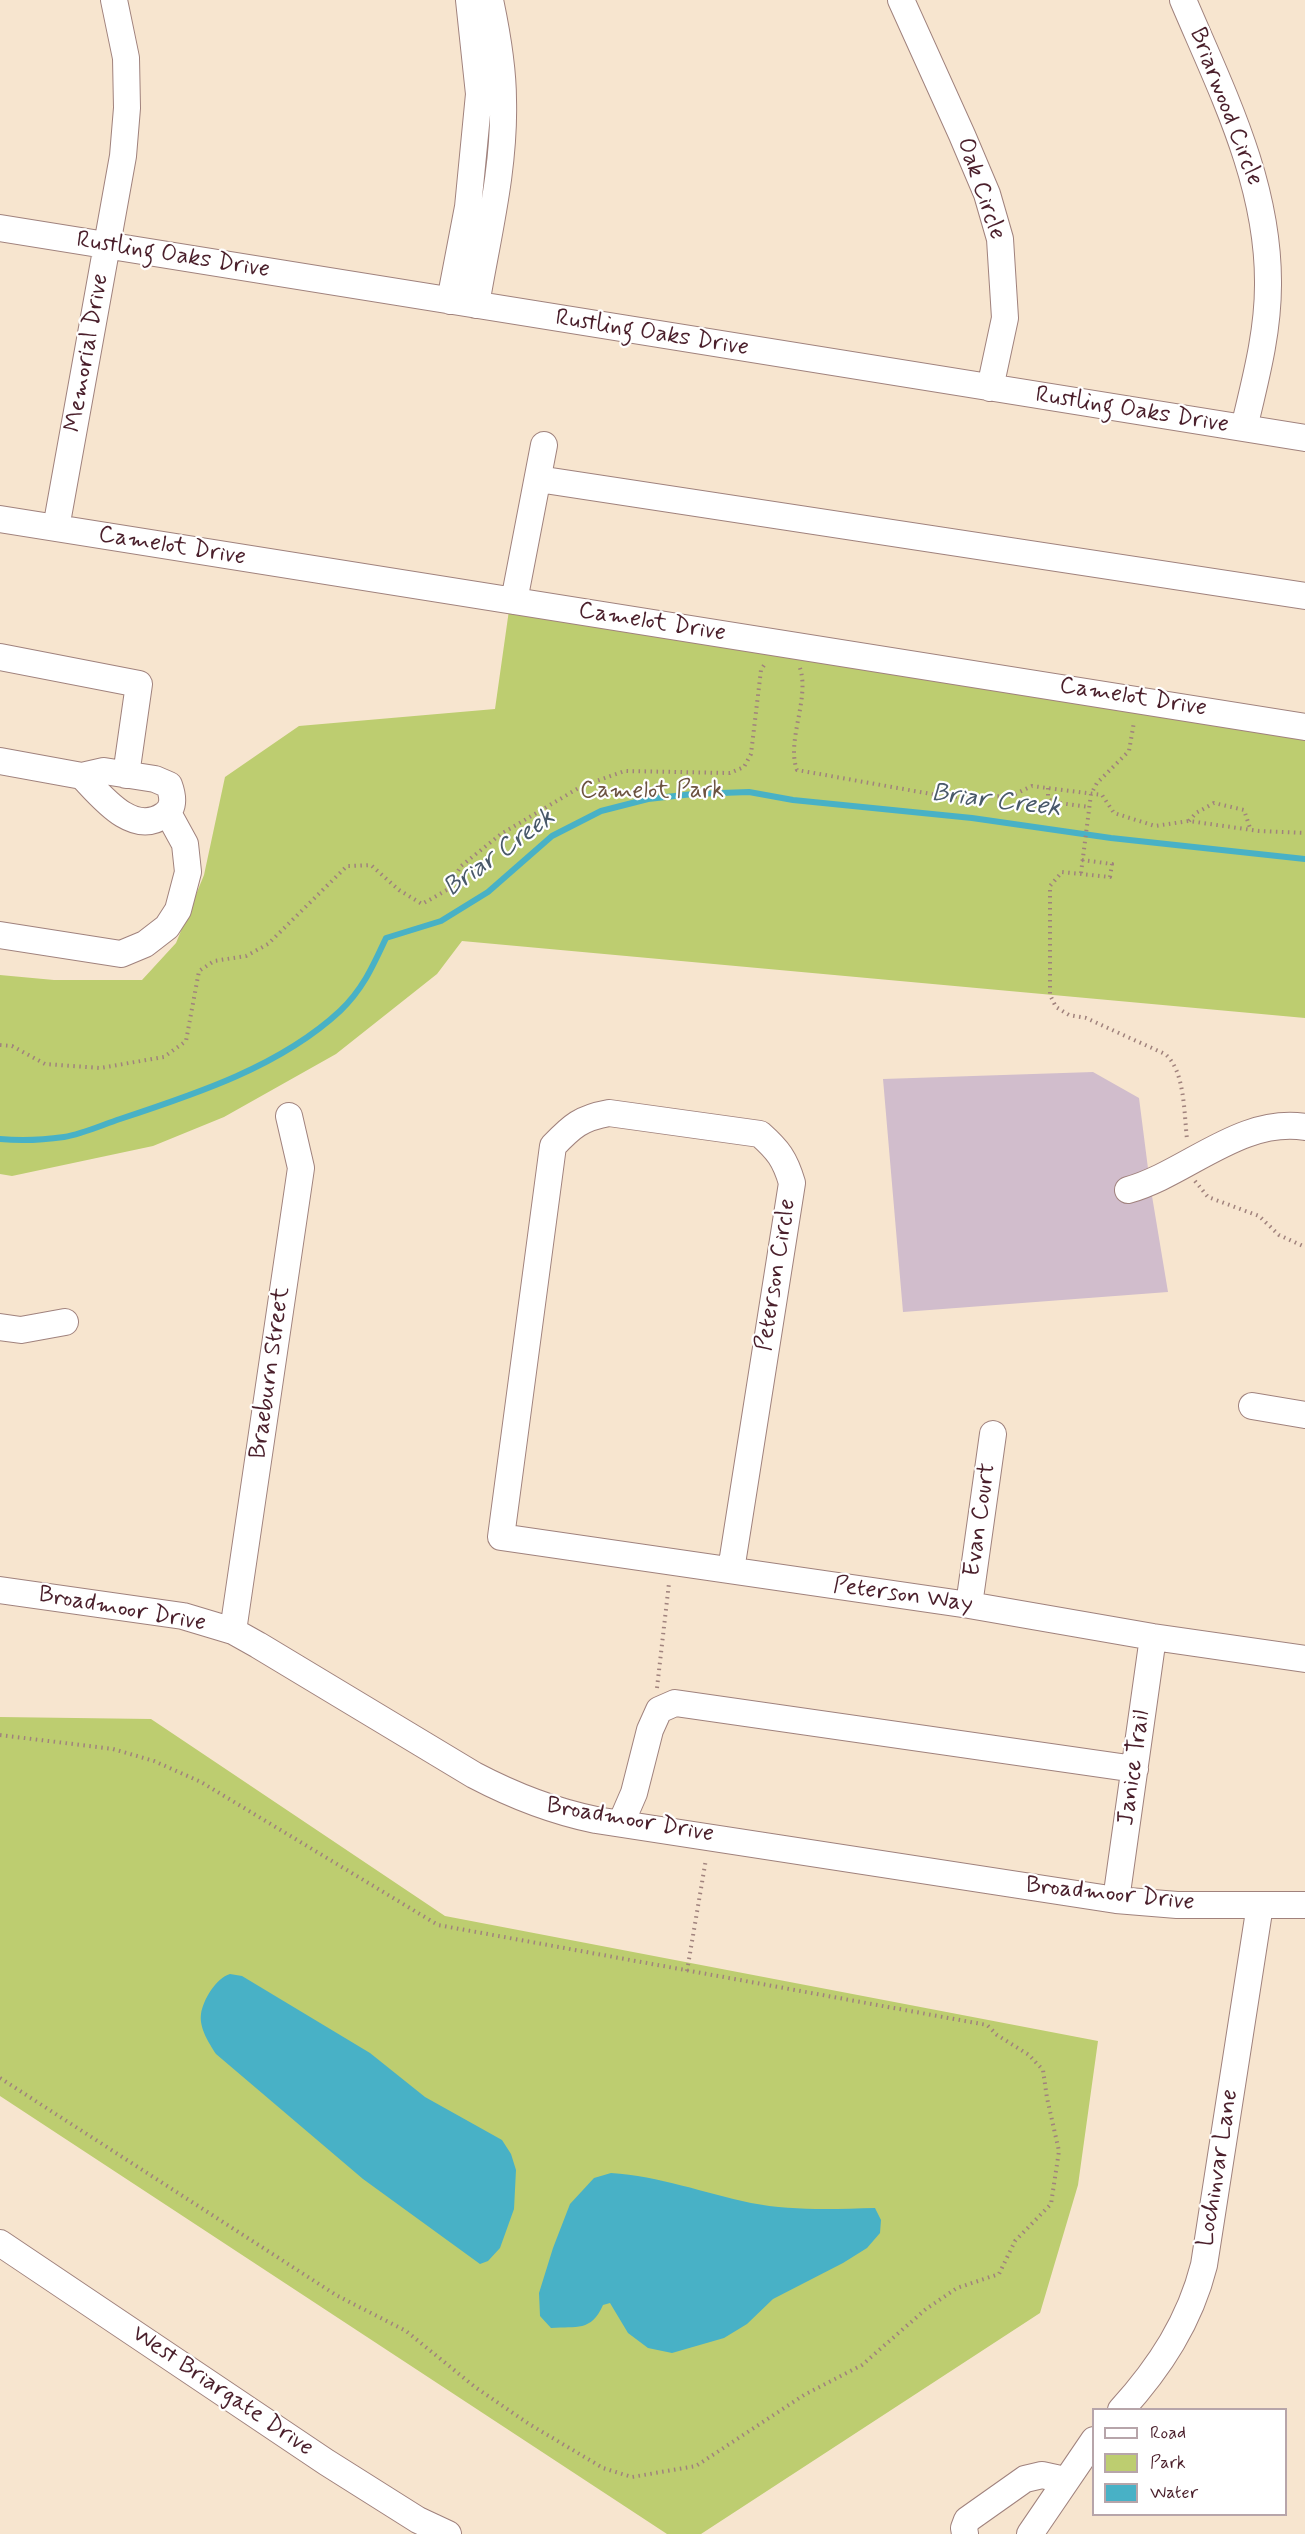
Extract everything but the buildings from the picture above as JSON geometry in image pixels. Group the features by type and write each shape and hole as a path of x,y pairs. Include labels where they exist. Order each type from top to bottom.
{"street":[{"name":"Memorial Drive","path":"56,528 123,156 127,108 126,58 114,0"},
{"path":"450,301 468,207 479,94 469,0"},
{"path":"476,305 500,158 503,112 498,43 490,0"},
{"name":"Oak Circle","path":"901,0 982,184 1000,238 1005,318 990,388"},
{"name":"Briarwood Circle","path":"1183,0 1238,130 1253,172 1261,206 1268,284 1267,310 1260,363 1244,428"},
{"name":"Rustling Oaks Drive","path":"0,228 1305,438"},
{"path":"514,601 544,445"},
{"path":"538,479 1305,596"},
{"name":"Camelot Drive","path":"0,519 1138,698 1305,727"},
{"path":"0,657 139,684 126,775"},
{"path":"0,761 82,776 104,771 155,779 169,785 173,798 168,813 155,821 128,818 110,805 82,776"},
{"path":"0,935 121,954 145,944 167,927 178,910 188,872 185,844 168,813"},
{"name":"Peterson Circle","path":"501,1537 553,1146 570,1127 588,1117 609,1113 760,1134 779,1151 792,1183 731,1570"},
{"name":"Braeburn Street","path":"233,1632 301,1168 289,1116"},
{"path":"1128,1191 1150,1184 1241,1136 1270,1129 1305,1127"},
{"path":"0,1327 21,1330 65,1322"},
{"path":"1252,1406 1305,1415"},
{"name":"Evan Court","path":"969,1605 993,1434"},
{"name":"Peterson Way","path":"501,1537 969,1605 1153,1637 1305,1659"},
{"name":"Broadmoor Drive","path":"0,1590 183,1616 233,1632 258,1644 501,1789 551,1810 621,1823 1116,1900 1177,1905 1305,1905"},
{"name":"Janice Trail","path":"1116,1900 1153,1637"},
{"path":"621,1823 634,1792 650,1730 659,1710 675,1703 1135,1769"},
{"name":"Lochinvar Lane","path":"1122,2408 1141,2388 1171,2347 1196,2296 1204,2265 1260,1905"},
{"name":"West Briargate Drive","path":"0,2243 326,2462 418,2520 448,2534"},
{"path":"1030,2534 1092,2443"},
{"path":"965,2534 964,2528 967,2520 1025,2479 1042,2475 1065,2480"}],"path":[{"path":"0,1045 12,1046 45,1064 100,1068 164,1057 186,1041 199,971 214,961 246,956 268,944 347,866 371,865 399,890 422,904 447,890 461,866 501,834 582,786 625,771 730,774 744,767 751,754 761,670 767,662 776,659"},
{"path":"796,662 801,670 800,710 794,761 797,770 948,797 1011,796 1032,786 1048,788 1102,795 1114,813 1155,826 1189,821 1259,831 1305,834"},
{"path":"1081,873 1091,794 1097,783 1129,751 1138,698"},
{"path":"1048,788 1048,798 1052,802 1089,807"},
{"path":"1189,821 1196,813 1214,803 1244,810 1250,828"},
{"path":"1082,860 1112,864 1110,877 1062,872 1050,886 1050,995 1056,1007 1069,1015 1086,1018 1166,1054 1174,1061 1178,1072 1194,1180 1208,1197 1259,1216 1279,1236 1305,1247"},
{"path":"659,1710 657,1682 672,1562"},
{"path":"0,1735 113,1749 154,1761 201,1782 438,1925 987,2025 997,2036 1029,2055 1043,2070 1059,2151 1051,2204 1015,2241 999,2274 957,2288 926,2309 862,2365 804,2395 696,2466 632,2477 603,2468 530,2424 475,2387 406,2331 336,2295 0,2078"},
{"path":"687,1971 709,1837"}],"shaded area":[{"path":"1093,1072 1139,1098 1150,1184 1168,1292 903,1312 883,1079"}],"green space":[{"name":"Camelot Park","path":"510,603 1305,728 1305,1018 462,941 437,974 336,1054 224,1117 153,1146 12,1176 0,1174 0,975 54,980 142,980 176,943 204,875 225,777 299,726 495,709"},
{"path":"0,1717 151,1719 445,1916 1098,2041 1078,2185 1040,2313 701,2534 667,2534 0,2096"}],"water":[{"path":"230,1974 242,1976 370,2053 425,2097 502,2140 511,2154 516,2170 514,2209 500,2248 488,2261 480,2264 363,2179 216,2054 203,2030 201,2014 204,2002 211,1990 220,1980"},
{"path":"611,2173 664,2181 766,2206 813,2209 875,2208 881,2220 880,2233 867,2248 773,2299 747,2324 724,2338 672,2353 648,2348 628,2333 610,2303 603,2305 588,2324 551,2328 540,2316 539,2293 570,2204 594,2178"}],"waterway":[{"name":"Briar Creek","path":"0,1139 40,1139 78,1134 207,1088 265,1063 317,1030 348,1003 372,968 386,938 441,921 488,892 552,836 601,811 648,799 693,794 749,792 793,800 972,818 1111,838 1305,859"}]}
